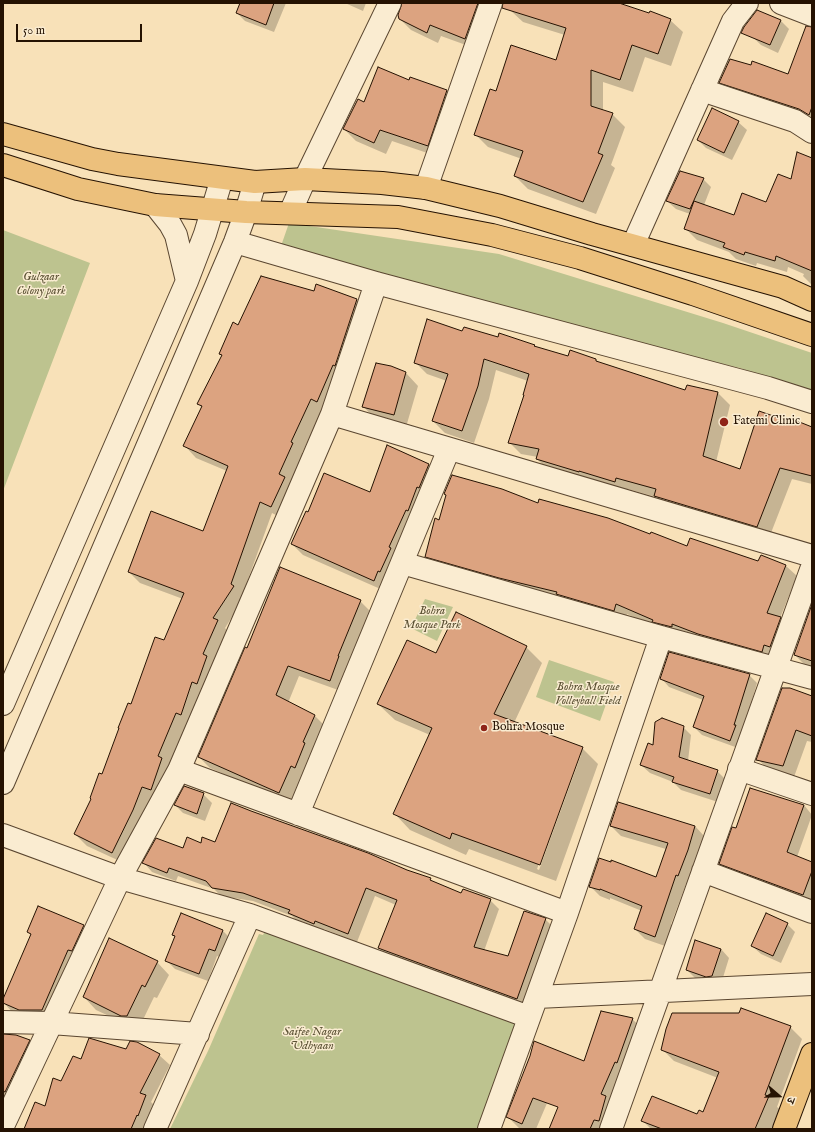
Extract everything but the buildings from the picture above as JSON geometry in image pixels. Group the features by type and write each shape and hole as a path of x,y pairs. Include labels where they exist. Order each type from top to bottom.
{"main road":[{"path":"3,134 92,159 222,178 255,182 305,179 382,183 426,188 500,206 592,234 783,288 812,300"},
{"path":"3,165 78,189 154,205 246,212 398,217 492,235 580,258 812,335"},
{"path":"784,1129 812,1054"}],"street":[{"path":"290,213 390,3"},
{"path":"426,188 491,3"},
{"path":"633,245 733,21 747,3"},
{"path":"786,4 812,15"},
{"path":"702,90 795,121 812,132"},
{"path":"3,704 187,281 213,210 222,178"},
{"path":"3,783 235,242 255,182"},
{"path":"154,205 170,224 176,235 187,281"},
{"path":"235,242 376,283 768,388 812,402"},
{"path":"3,1126 120,878 179,770 332,414 376,283"},
{"path":"332,414 812,556"},
{"path":"298,814 449,449"},
{"path":"402,563 661,637 812,678"},
{"path":"611,1129 812,567"},
{"path":"489,1129 567,913 661,637"},
{"path":"739,769 812,794"},
{"path":"179,770 567,913"},
{"path":"3,835 120,878 250,915 533,1007 660,991 812,984"},
{"path":"703,871 812,912"},
{"path":"155,1129 250,915"},
{"path":"3,1022 198,1034"}],"green space":[{"path":"289,223 499,254 723,323 812,353 812,393 740,368 556,325 281,246"},
{"name":"Gulzaar Colony park","path":"3,230 90,263 3,491"},
{"name":"Bohra Mosque Park","path":"425,599 453,607 437,641 411,628"},
{"name":"Bohra Mosque Volleyball Field","path":"549,660 614,682 600,721 536,697"},
{"name":"Saifee Nagar Udhyaan","path":"266,929 519,1021 484,1129 170,1129 208,1051 259,934 263,935"}],"place":[{"name":"Fatemi Clinic","path":"724,422"},
{"name":"Bohra Mosque","path":"484,728"}]}
